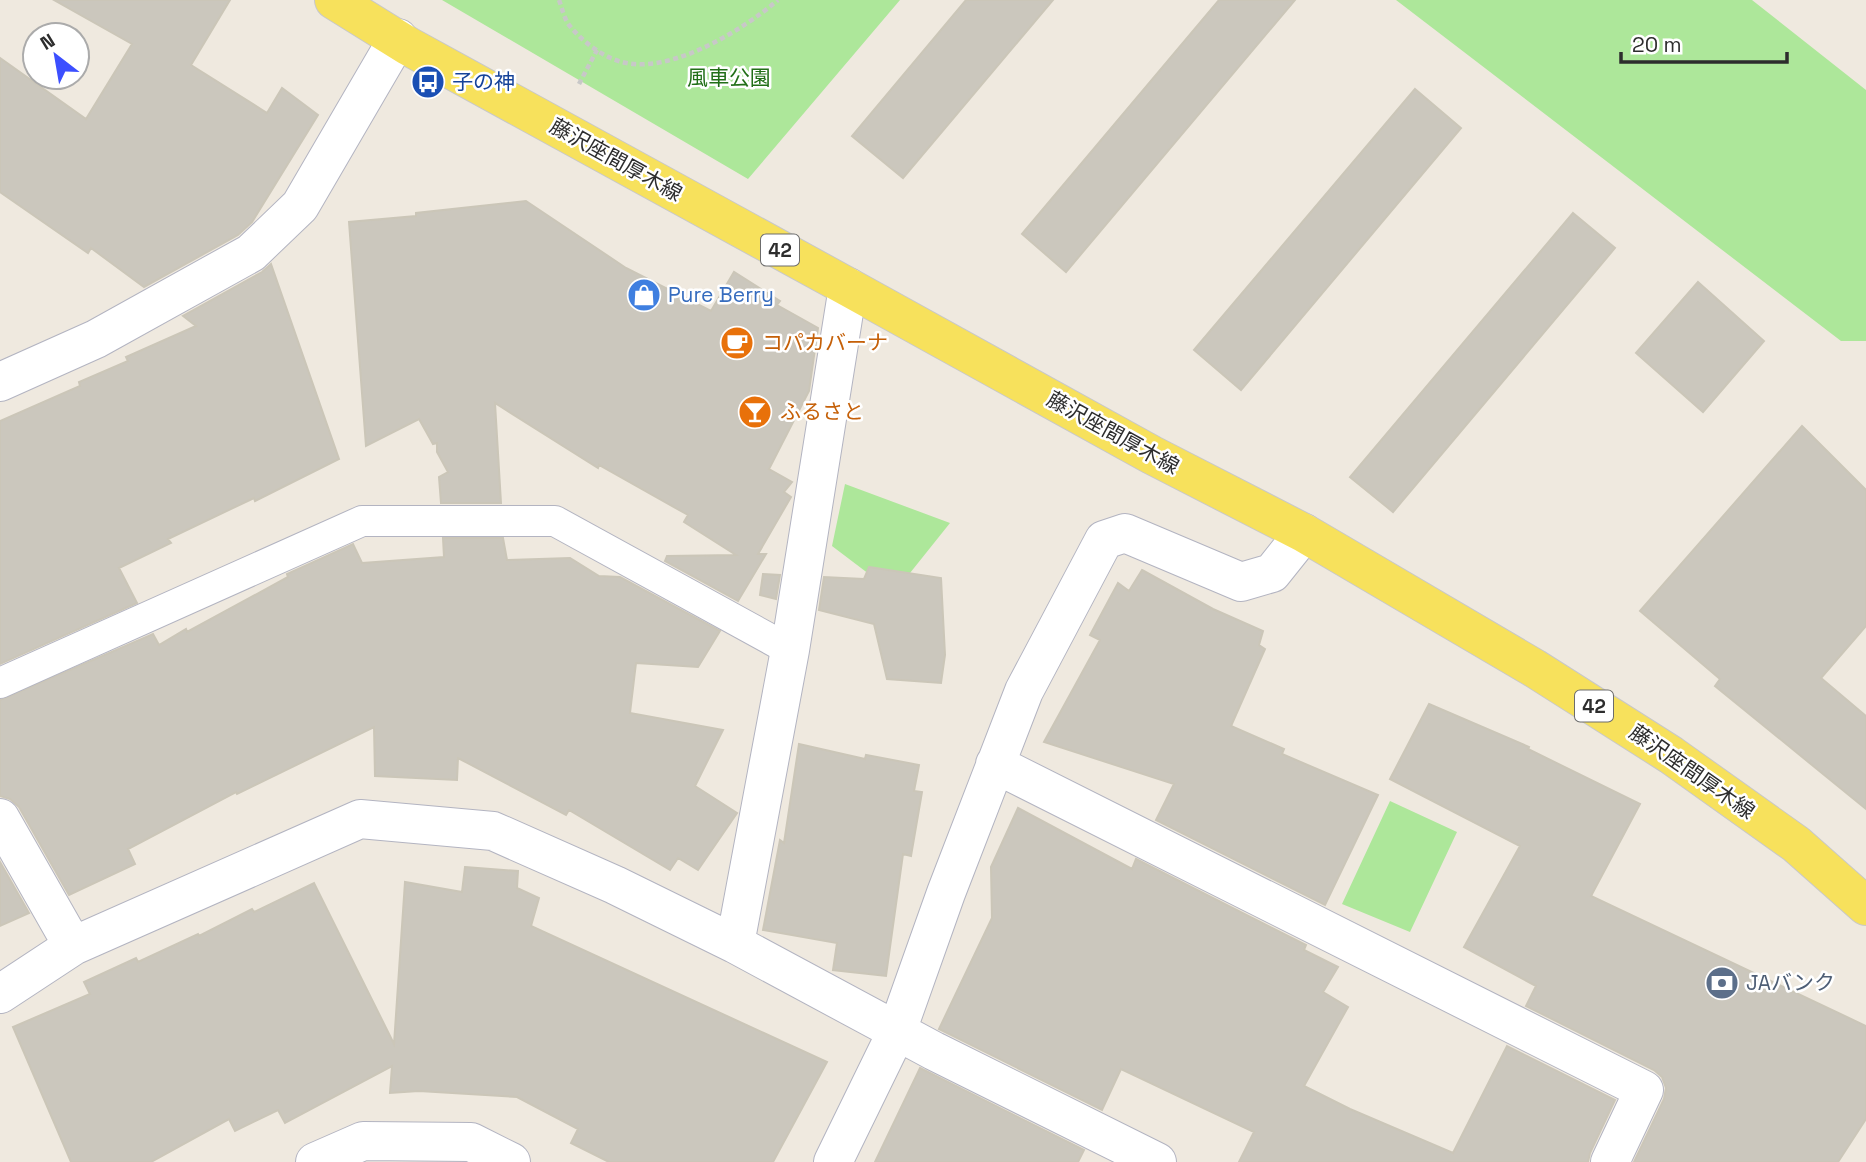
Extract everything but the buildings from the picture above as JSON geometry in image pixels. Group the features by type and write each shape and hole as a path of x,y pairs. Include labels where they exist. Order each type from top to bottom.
{"main road":[{"name":"藤沢座間厚木線","path":"334,0 420,52 1152,455 1304,533 1534,668 1671,755 1796,845 1866,906"}],"street":[{"path":"0,382 96,340 251,253 300,206 398,38"},
{"path":"735,944 790,650 848,287"},
{"path":"833,1162 897,1031 1024,691 1104,540 1125,533 1241,582 1272,573 1304,533"},
{"path":"995,764 1644,1090 1610,1162"},
{"path":"0,818 73,946"},
{"path":"0,994 73,946 360,819 493,831 615,885 735,944 897,1031 1157,1162"},
{"path":"315,1162 363,1141 471,1142 511,1162"}],"lane":[{"path":"0,683 362,521 555,521 790,650"}],"path":[{"path":"559,0 568,24 597,50 622,62 642,64 673,59 705,47 744,26 778,0"},
{"path":"577,88 597,50"}],"green space":[{"name":"風車公園","path":"442,0 900,0 748,179"},
{"path":"1396,0 1752,0 1866,90 1866,341 1841,341"},
{"path":"845,484 950,523 894,593 832,546"},
{"path":"1390,801 1457,832 1410,932 1342,904"}],"place":[{"name":"子の神","path":"428,82"},
{"name":"Pure Berry","path":"644,295"},
{"name":"コパカバーナ","path":"737,343"},
{"name":"ふるさと","path":"755,412"},
{"name":"JAバンク","path":"1722,983"}]}
